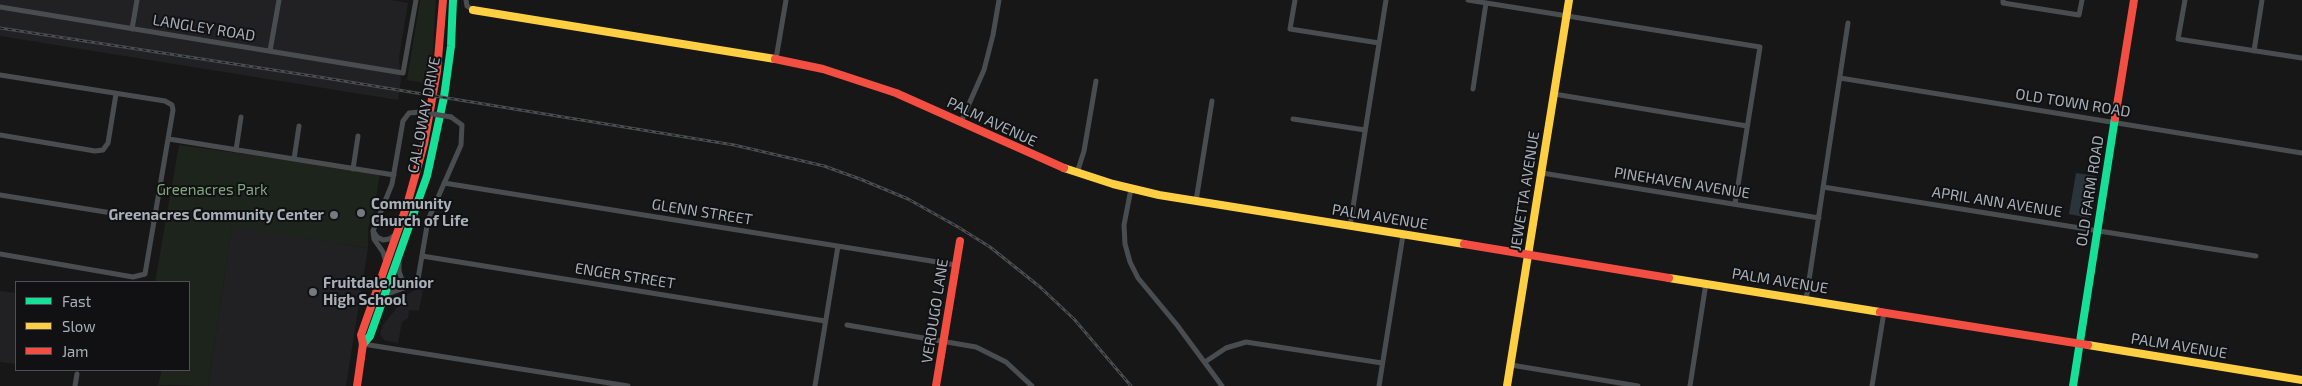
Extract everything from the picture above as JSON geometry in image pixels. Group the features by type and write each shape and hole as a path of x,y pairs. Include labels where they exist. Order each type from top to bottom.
{"street":[{"path":"132,29 137,0"},
{"path":"270,51 278,0"},
{"name":"LANGLEY ROAD","path":"0,7 403,73 416,0"},
{"name":"CALLOWAY DRIVE","path":"364,344 361,335 398,233 416,174 430,114 438,62 443,0"},
{"name":"CALLOWAY DRIVE","path":"357,386 364,344 370,336 418,206 435,145 448,72 453,0"},
{"path":"466,0 469,8 473,10"},
{"path":"776,59 786,0"},
{"path":"961,122 984,70 993,36 999,0"},
{"path":"1295,0 1290,29 1379,43"},
{"path":"1350,226 1386,0"},
{"path":"1468,0 1760,47 1735,204"},
{"name":"JEWETTA AVENUE","path":"1507,386 1570,0"},
{"path":"2003,2 2080,15 2082,0"},
{"name":"OLD FARM ROAD","path":"2073,386 2134,0"},
{"path":"2184,0 2178,39 2302,58"},
{"path":"2254,51 2262,0"},
{"path":"1472,89 1486,3"},
{"name":"PALM AVENUE","path":"473,10 776,59 823,69 869,83 961,122 1040,159 1077,173 1131,189 1528,256 2302,380"},
{"path":"1806,300 1848,24"},
{"path":"0,74 165,101 172,105 169,139 147,271 142,277 0,254"},
{"name":"OLD TOWN ROAD","path":"1840,78 2302,152"},
{"path":"1077,173 1084,150 1096,81"},
{"path":"0,135 95,151 104,150 108,143 116,94"},
{"path":"1554,94 1747,126"},
{"path":"1196,201 1212,101"},
{"path":"386,262 383,252 374,239 373,231 394,175 403,121 409,113 421,112 451,117 460,121 463,133 459,151 428,220 422,256 415,282"},
{"path":"236,150 241,117"},
{"path":"1293,119 1365,130"},
{"path":"294,159 299,126"},
{"path":"353,169 358,136"},
{"path":"169,139 394,175"},
{"name":"PINEHAVEN AVENUE","path":"1542,173 1819,218"},
{"name":"GLENN STREET","path":"444,183 956,265"},
{"name":"APRIL ANN AVENUE","path":"1823,187 2256,256"},
{"path":"1131,189 1124,230 1125,244 1130,262 1138,278 1222,386"},
{"path":"0,195 155,220"},
{"path":"373,231 377,237 383,240 389,240 398,233"},
{"path":"1379,386 1403,234"},
{"name":"VERDUGO LANE","path":"936,386 960,241"},
{"path":"815,386 838,246"},
{"name":"ENGER STREET","path":"422,256 825,321"},
{"path":"399,257 398,271 402,280 415,282"},
{"path":"385,295 415,282"},
{"path":"1690,386 1706,284"},
{"path":"1872,386 1884,312"},
{"path":"847,325 944,340 976,347 997,356 1016,370 1032,386"},
{"path":"1205,362 1226,348 1246,342 1382,363"},
{"path":"364,344 628,386"},
{"path":"1511,365 1638,386"},
{"path":"75,386 77,374"}],"shaded area":[{"path":"0,0 392,0 408,3 399,58 401,80 398,100 0,36"},
{"path":"2076,173 2096,176 2089,218 2069,214"},
{"path":"232,226 368,248 346,386 208,386"},
{"path":"425,279 419,311 409,310 408,318 402,322 398,343 384,340 380,334 382,326 409,293 421,287"},
{"path":"0,291 15,293 15,364 0,362"}],"green space":[{"path":"420,0 436,0 432,62 428,84 407,80"},
{"name":"Greenacres Park","path":"179,145 380,173 373,216 368,228 368,248 232,227 208,386 158,385 162,371 190,371 190,281 155,281"}],"railway":[{"path":"0,28 319,77 734,145 824,166 908,199 990,247 1040,287 1074,319 1131,386"}],"traffic: fast":[{"path":"363,344 370,336 427,176 444,97 451,46 453,0"},
{"path":"2073,386 2115,118"}],"traffic: slow":[{"path":"1507,386 1569,0"},
{"path":"473,10 775,59"},
{"path":"1064,168 1113,184 1159,195 1464,244"},
{"path":"1669,278 1880,312"},
{"path":"2088,345 2302,380"}],"traffic: jam":[{"path":"357,386 363,344 361,335 407,205 424,144 437,71 443,0"},
{"path":"2115,118 2134,0"},
{"path":"775,59 823,69 896,93 1064,168"},
{"path":"936,386 960,241"},
{"path":"1464,244 1669,278"},
{"path":"1880,312 2088,345"}],"place":[{"name":"Community Church of Life","path":"361,213"},
{"name":"Greenacres Community Center","path":"334,215"},
{"name":"Fruitdale Junior High School","path":"313,292"}]}
